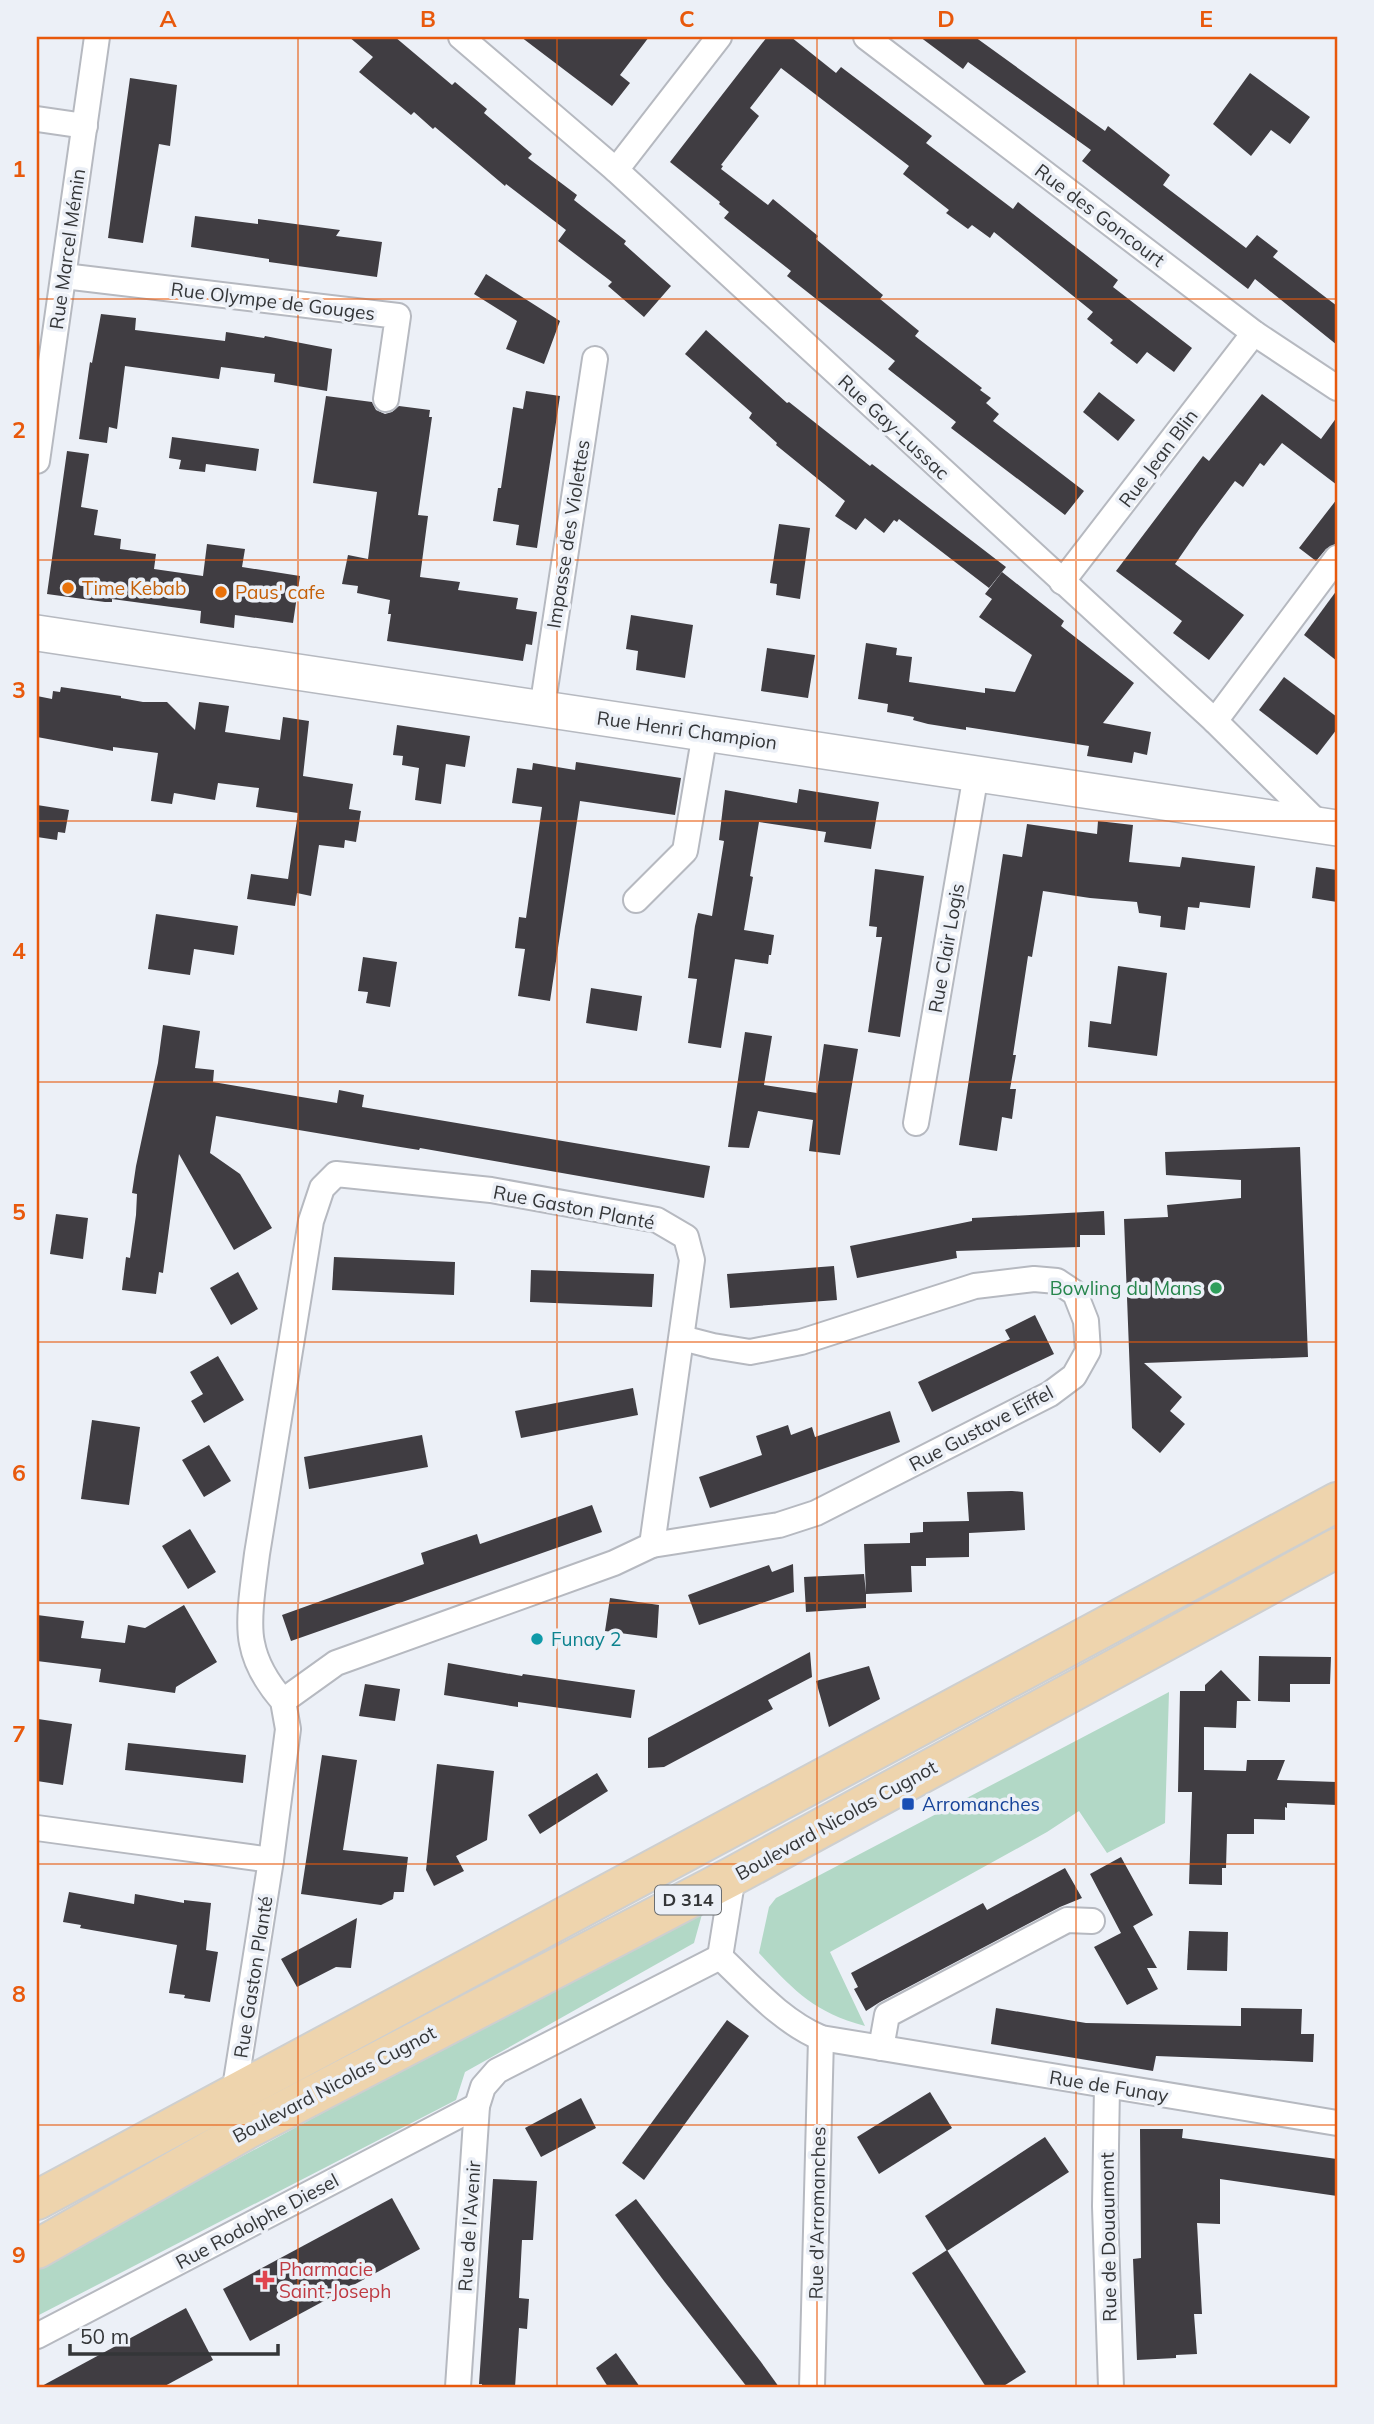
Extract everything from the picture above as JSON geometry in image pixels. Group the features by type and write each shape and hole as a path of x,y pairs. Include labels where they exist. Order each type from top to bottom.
{"main road":[{"name":"Boulevard Nicolas Cugnot","path":"37,2200 1337,1502"},
{"name":"Boulevard Nicolas Cugnot","path":"37,2249 246,2130 733,1876 1337,1548"}],"street":[{"name":"Rue Marcel Mémin","path":"37,461 47,319 64,276 97,37"},
{"name":"Rue Gay-Lussac","path":"461,37 616,170 1329,826"},
{"path":"616,170 719,37"},
{"name":"Rue des Goncourt","path":"866,37 1254,333 1337,388"},
{"path":"37,119 85,126"},
{"name":"Rue Olympe de Gouges","path":"64,276 398,316 386,399"},
{"name":"Rue Jean Blin","path":"1062,582 1254,333"},
{"name":"Impasse des Violettes","path":"542,709 595,359"},
{"path":"1215,722 1337,558"},
{"name":"Rue Henri Champion","path":"37,633 1329,826"},
{"path":"636,900 685,851 705,733"},
{"name":"Rue Clair Logis","path":"916,1123 976,774"},
{"name":"Rue Gaston Planté","path":"234,2094 271,1860 288,1729 283,1701 267,1683 251,1642 257,1554 311,1222 322,1188 336,1174 491,1190 657,1220 686,1237 692,1260 652,1545"},
{"name":"Rue Gustave Eiffel","path":"652,1545 779,1525 816,1513 1050,1394 1074,1376 1088,1351 1086,1321 1075,1293 1057,1281 1034,1279 975,1286 801,1342 750,1352 682,1338"},
{"path":"283,1701 336,1663 614,1563 652,1545"},
{"path":"37,1828 271,1860"},
{"path":"720,1957 733,1876"},
{"path":"881,2048 887,2015 1067,1920 1092,1920"},
{"name":"Rue de Funay","path":"720,1957 785,2017 801,2029 821,2038 1337,2123"},
{"name":"Rue de l'Avenir","path":"458,2387 477,2106 483,2087 497,2071 720,1957"},
{"name":"Rue d'Arromanches","path":"812,2387 821,2038"},
{"name":"Rue de Douaumont","path":"1107,2086 1105,2206 1111,2387"},
{"name":"Rue Rodolphe Diesel","path":"37,2336 477,2106"}],"green space":[{"path":"1169,1692 1165,1823 1107,1853 1079,1811 1047,1832 830,1952 865,2026 818,2007 784,1979 759,1953 769,1907 776,1898"},
{"path":"704,1907 694,1943 465,2072 456,2100 37,2316 37,2267"}],"building":[{"path":"349,37 395,37 452,85 455,82 487,109 484,113 532,154 528,158 577,195 574,200 626,241 624,244 671,286 644,317 608,286 612,282 558,241 566,230 506,184 505,186 435,127 433,129 414,112 411,115 359,72 373,57"},
{"path":"521,37 649,37 620,75 630,83 612,106"},
{"path":"767,37 791,37 836,73 841,67 932,136 926,143 1013,209 1018,202 1118,280 1113,287 1192,348 1174,372 1147,352 1137,364 1110,343 1113,340 1087,319 1093,312 994,232 990,238 972,225 968,229 946,213 949,210 903,174 909,166 781,68 750,108 759,116 721,165 721,169 768,205 773,199 818,236 816,239 883,295 880,299 919,331 915,336 982,388 980,390 991,398 986,403 999,414 993,421 1084,491 1065,515 951,428 956,422 888,369 895,361 787,276 791,271 724,218 729,212 720,202 670,162"},
{"path":"920,37 975,37 1105,131 1108,126 1170,175 1163,185 1246,248 1257,235 1278,251 1273,257 1337,306 1337,345 1255,279 1248,289 1082,161 1091,150 968,62 963,69"},
{"path":"1250,73 1310,117 1290,144 1271,130 1251,156 1213,124"},
{"path":"130,78 177,85 170,146 159,144 143,243 108,238"},
{"path":"195,216 258,224 258,219 340,230 336,236 382,242 377,277 269,262 269,259 191,247"},
{"path":"486,274 560,321 544,364 506,349 517,321 474,294"},
{"path":"101,314 136,318 135,330 225,341 226,332 265,336 332,349 327,391 274,382 275,374 221,367 219,379 125,366 117,429 109,427 107,443 79,439 90,362 92,363"},
{"path":"706,330 787,403 870,466 872,464 1006,567 989,588 899,519 897,522 894,520 884,533 865,518 856,530 835,516 845,501 776,445 777,443 749,418 752,413 685,354"},
{"path":"526,391 560,396 537,548 516,545 519,525 493,521 498,488 501,488 513,407 523,409"},
{"path":"1099,392 1135,420 1118,441 1083,412"},
{"path":"1262,394 1321,439 1337,417 1337,485 1282,443 1264,466 1260,463 1243,487 1235,481 1200,528 1175,564 1244,615 1209,660 1173,633 1182,621 1116,571 1203,456 1209,461"},
{"path":"326,396 372,402 376,410 385,414 399,406 430,410 429,417 432,417 418,515 428,516 420,577 460,582 458,590 518,598 516,609 537,612 532,645 526,644 523,661 387,641 390,600 357,593 358,586 342,584 348,555 368,559 377,492 313,483"},
{"path":"172,437 259,449 256,471 206,464 205,472 179,469 181,460 169,458"},
{"path":"67,451 89,454 81,507 98,510 94,535 121,539 120,549 156,554 154,569 203,576 207,544 245,549 242,567 300,576 293,623 235,615 234,628 200,623 201,611 112,599 112,602 105,602 47,594"},
{"path":"1337,499 1337,543 1326,549 1316,561 1299,548"},
{"path":"779,524 810,528 800,599 776,595 777,584 770,583"},
{"path":"1002,572 1064,621 1061,626 1134,683 1103,723 1151,732 1147,755 1134,752 1132,763 1087,756 1089,746 966,727 966,730 928,724 913,720 914,717 887,712 888,704 858,699 866,643 897,648 896,655 912,657 909,682 985,693 985,688 1015,692 1032,655 979,617 992,599 985,594"},
{"path":"1337,590 1337,661 1304,635"},
{"path":"631,615 693,625 685,678 636,670 638,651 626,649"},
{"path":"767,648 815,655 808,698 761,691"},
{"path":"1284,677 1337,717 1337,729 1317,755 1259,710"},
{"path":"61,687 143,702 167,702 195,730 199,702 229,706 225,732 280,740 283,717 309,721 303,776 353,784 349,809 361,811 356,842 345,840 344,848 319,845 311,896 297,893 295,906 247,899 251,874 288,879 298,813 256,807 259,788 218,783 215,800 174,793 172,804 151,801 158,753 113,747 113,751 37,737 37,696 52,699 53,691 60,692"},
{"path":"397,725 470,736 465,767 446,764 441,804 415,800 419,768 402,765 403,756 393,755"},
{"path":"576,762 681,778 675,815 580,801 550,1001 518,996 525,949 515,948 519,917 526,918 542,807 512,803 517,768 532,770 533,763 575,770"},
{"path":"799,789 879,802 871,849 824,842 826,832 759,822 744,930 774,935 771,955 768,964 735,959 721,1048 688,1043 697,979 688,978 695,926 698,913 712,916 724,841 719,840 725,790 797,803"},
{"path":"37,805 69,810 65,833 58,832 57,840 37,837"},
{"path":"1098,821 1133,825 1129,862 1180,867 1182,857 1255,866 1250,908 1200,902 1199,908 1188,907 1185,930 1160,927 1161,916 1139,913 1137,902 1043,891 1032,957 1028,956 1013,1055 1016,1055 1010,1089 1016,1089 1012,1119 1002,1117 997,1151 959,1145 1003,854 1022,857 1027,824 1097,834"},
{"path":"1316,867 1337,870 1337,902 1312,898"},
{"path":"875,869 924,876 900,1037 868,1032 882,937 876,937 877,927 869,926"},
{"path":"156,914 238,926 234,955 194,949 190,975 148,969"},
{"path":"363,957 397,962 390,1007 366,1003 368,992 358,991"},
{"path":"1118,966 1167,973 1157,1056 1088,1047 1090,1021 1111,1024"},
{"path":"591,988 642,996 637,1031 586,1023"},
{"path":"163,1025 200,1031 195,1068 214,1070 213,1082 337,1103 339,1090 364,1095 362,1107 710,1166 704,1198 420,1148 419,1150 216,1116 210,1153 240,1174 272,1228 234,1250 179,1154 163,1273 159,1272 156,1294 122,1290 126,1257 130,1258 136,1215 137,1194 132,1193 136,1166 158,1063"},
{"path":"745,1032 772,1036 764,1085 817,1093 824,1044 858,1049 840,1155 809,1151 813,1120 758,1111 749,1148 728,1147"},
{"name":"Bowling du Mans","path":"1300,1147 1308,1357 1144,1363 1182,1397 1170,1411 1185,1424 1160,1453 1132,1428 1124,1219 1168,1217 1167,1205 1241,1198 1241,1180 1166,1175 1165,1152"},
{"path":"1104,1211 1105,1235 1080,1235 1080,1247 956,1251 957,1258 857,1278 850,1246 972,1221 972,1218"},
{"path":"56,1214 88,1218 83,1259 50,1254"},
{"path":"334,1257 455,1262 454,1295 332,1290"},
{"path":"834,1266 837,1300 730,1308 727,1274"},
{"path":"531,1270 654,1274 652,1307 530,1302"},
{"path":"238,1272 258,1309 231,1325 210,1288"},
{"path":"1035,1315 1054,1354 932,1412 918,1382 1010,1339 1005,1330"},
{"path":"218,1356 244,1400 204,1423 191,1401 203,1394 190,1372"},
{"path":"633,1388 638,1415 521,1438 515,1411"},
{"path":"890,1411 900,1442 710,1508 699,1477 762,1455 756,1436 788,1425 791,1435 812,1427 815,1437"},
{"path":"92,1420 140,1427 129,1505 81,1499"},
{"path":"422,1435 428,1467 309,1489 304,1457"},
{"path":"209,1445 231,1481 204,1497 182,1460"},
{"path":"967,1492 1023,1492 1025,1530 969,1533 969,1557 926,1558 926,1566 911,1566 912,1592 866,1594 866,1608 806,1612 804,1577 864,1574 866,1593 864,1544 910,1543 910,1533 923,1532 923,1522 969,1521"},
{"path":"592,1505 602,1532 291,1641 282,1615 424,1564 421,1553 477,1534 480,1544"},
{"path":"190,1529 216,1572 188,1589 162,1546"},
{"path":"793,1564 794,1592 699,1625 688,1595 769,1565 772,1572"},
{"path":"610,1598 659,1605 657,1638 605,1631"},
{"path":"184,1605 217,1662 176,1687 175,1693 99,1682 101,1669 37,1661 37,1615 84,1621 81,1638 125,1643 128,1625 145,1628"},
{"path":"810,1652 812,1677 768,1700 773,1709 664,1767 648,1768 648,1738"},
{"path":"1259,1656 1331,1657 1330,1684 1290,1684 1290,1702 1258,1701"},
{"path":"448,1663 522,1676 523,1674 635,1690 631,1718 518,1702 518,1707 444,1695"},
{"path":"869,1666 880,1699 829,1727 816,1681"},
{"path":"1221,1670 1251,1701 1237,1701 1236,1728 1204,1727 1204,1770 1246,1771 1247,1760 1285,1760 1277,1780 1337,1782 1337,1805 1287,1803 1285,1820 1254,1819 1254,1834 1227,1834 1226,1868 1222,1868 1222,1885 1189,1884 1192,1792 1178,1792 1180,1691 1205,1691 1205,1685"},
{"path":"365,1684 400,1689 395,1721 359,1716"},
{"path":"38,1719 72,1724 63,1785 37,1781"},
{"path":"128,1743 246,1755 243,1783 125,1770"},
{"path":"322,1755 357,1760 343,1850 408,1857 404,1892 394,1892 393,1899 381,1905 301,1894"},
{"path":"437,1764 494,1771 487,1840 456,1856 464,1871 434,1886 426,1870"},
{"path":"597,1773 608,1791 540,1834 528,1815"},
{"path":"1121,1857 1153,1915 1133,1926 1157,1968 1147,1968 1158,1989 1127,2005 1094,1947 1121,1933 1090,1874"},
{"path":"1065,1868 1082,1898 1060,1907 866,2011 854,1989 858,1987 851,1973 983,1903 987,1910"},
{"path":"69,1892 134,1904 135,1894 184,1903 184,1900 211,1903 206,1950 218,1952 210,2002 169,1993 177,1945 80,1928 81,1925 63,1922"},
{"path":"357,1918 351,1968 336,1967 297,1987 281,1959"},
{"path":"1189,1931 1228,1932 1227,1971 1187,1970"},
{"path":"996,2008 1086,2023 1241,2026 1241,2008 1302,2009 1301,2034 1314,2034 1313,2062 1156,2056 1153,2071 991,2044"},
{"path":"727,2020 749,2036 644,2180 622,2163"},
{"path":"930,2092 952,2128 879,2174 857,2137"},
{"path":"581,2098 596,2128 541,2157 525,2128"},
{"path":"1140,2129 1183,2129 1182,2138 1337,2159 1337,2196 1220,2179 1220,2224 1197,2223 1202,2314 1194,2314 1197,2354 1137,2360 1133,2259 1141,2258"},
{"path":"1045,2137 1069,2172 947,2251 925,2216"},
{"path":"493,2179 537,2181 533,2240 522,2240 519,2298 529,2299 527,2329 519,2328 515,2387 482,2387 482,2384 479,2384"},
{"path":"392,2198 420,2249 250,2341 223,2289"},
{"path":"636,2199 779,2387 747,2387 664,2281 615,2215"},
{"path":"947,2250 1026,2372 1002,2387 986,2387 912,2273"},
{"path":"186,2308 213,2360 163,2387 40,2387"},
{"path":"616,2353 640,2387 608,2387 596,2368"}],"place":[{"name":"Time Kebab","path":"68,588"},
{"name":"Paus' cafe","path":"221,592"},
{"name":"Bowling du Mans","path":"1216,1288"},
{"name":"Funay 2","path":"537,1639"},
{"name":"Arromanches","path":"908,1804"},
{"name":"Pharmacie Saint-Joseph","path":"265,2280"}]}
